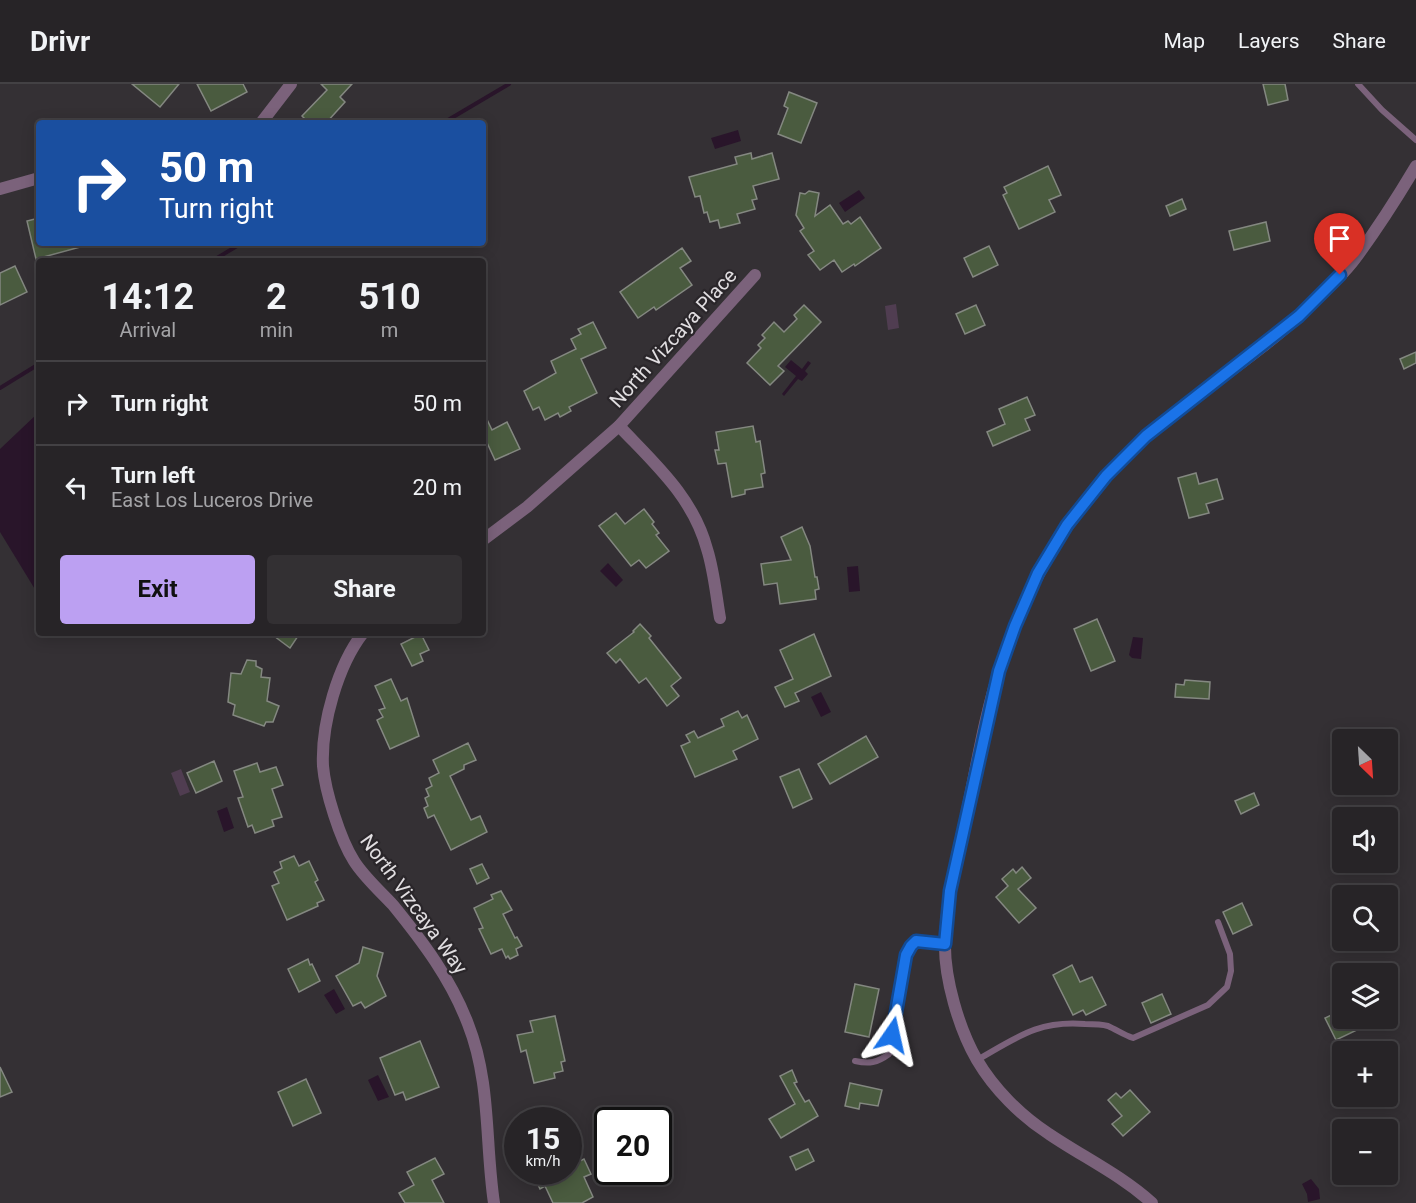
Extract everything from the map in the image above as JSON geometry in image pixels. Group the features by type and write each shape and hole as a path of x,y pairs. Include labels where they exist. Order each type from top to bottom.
{"street":[{"path":"263,120 291,84"},
{"path":"1152,1203 1115,1174 1047,1133 1020,1111 977,1060 963,1029 951,993 945,944 950,891 999,671 1038,573 1067,525 1106,476 1146,436 1299,316 1353,261 1392,207 1416,166"},
{"path":"0,189 36,179"},
{"name":"North Vizcaya Place","path":"619,426 755,276"},
{"path":"486,538 527,507 619,426 671,480 695,517 707,549 720,618"},
{"name":"North Vizcaya Way","path":"361,636 352,647 336,685 327,722 323,766 343,839 354,861 421,939 452,987 468,1024 478,1054 484,1085 488,1121 488,1166 494,1203"}],"lane":[{"path":"1358,84 1382,110 1416,140"},
{"path":"977,1060 1031,1029 1049,1024 1078,1023 1107,1026 1133,1038 1208,1005 1227,987 1231,971 1230,954 1218,922"},
{"path":"855,1061 878,1062 889,1054 906,955 911,946 916,941 945,944"}],"shaded area":[{"path":"738,130 741,141 715,149 711,138"},
{"path":"859,190 865,198 845,212 839,203"},
{"path":"896,304 899,328 888,330 885,306"},
{"path":"791,360 802,369 808,361 811,363 805,371 808,374 802,381 798,379 784,396 782,394 796,376 785,367"},
{"path":"36,415 36,591 0,532 0,449"},
{"path":"608,563 623,580 616,587 600,571"},
{"path":"858,566 860,591 849,592 847,567"},
{"path":"1133,637 1143,638 1141,659 1132,658 1129,655"},
{"path":"821,692 831,712 821,717 811,697"},
{"path":"181,769 190,792 180,796 171,773"},
{"path":"227,807 234,828 224,832 217,811"},
{"path":"334,989 345,1009 336,1014 324,995"},
{"path":"378,1075 389,1097 378,1101 368,1080"},
{"path":"1311,1179 1319,1189 1320,1199 1308,1202 1302,1184"}],"building":[{"path":"132,84 179,84 160,107"},
{"path":"197,84 243,84 247,92 211,111"},
{"path":"321,84 352,84 340,97 345,102 329,120 306,120 302,116 327,90"},
{"path":"1263,84 1285,84 1288,100 1268,105"},
{"path":"789,92 817,103 801,143 778,134 788,108 784,106"},
{"path":"751,153 752,159 772,153 779,179 753,186 757,199 752,200 755,209 737,214 740,223 720,228 718,220 710,222 707,212 704,213 700,196 695,197 689,177 737,164 735,157"},
{"path":"1048,166 1061,195 1049,200 1055,212 1019,229 1003,195 1007,193 1004,187"},
{"path":"809,191 819,193 815,216 830,205 843,224 848,221 851,224 860,217 881,248 842,272 834,260 820,270 808,255 814,251 800,231 804,228 796,215 800,193 805,194"},
{"path":"1182,199 1186,209 1170,216 1166,206"},
{"path":"36,219 36,246 84,246 36,259 27,221"},
{"path":"1266,222 1270,241 1234,250 1229,231"},
{"path":"989,246 998,265 973,277 964,258"},
{"path":"682,248 691,261 680,268 692,285 656,310 654,307 638,318 620,292"},
{"path":"15,266 27,292 0,305 0,273"},
{"path":"804,305 821,322 778,366 784,371 770,385 747,363 761,348 758,345 765,338 762,335 774,322 784,332 797,319 794,315"},
{"path":"976,305 985,325 965,334 956,314"},
{"path":"593,322 606,348 581,359 597,393 569,407 571,411 560,417 558,413 545,420 539,407 533,410 524,391 556,373 551,361 576,349 571,339 581,334 578,329"},
{"path":"1416,352 1416,363 1404,369 1400,359"},
{"path":"1027,397 1035,415 1025,419 1030,430 993,446 987,432 1005,424 999,409"},
{"path":"486,417 492,430 507,422 520,449 495,460 486,440"},
{"path":"753,426 756,442 760,441 765,473 761,474 763,487 745,490 745,494 732,497 726,463 718,464 715,450 719,450 716,432"},
{"path":"1196,473 1199,484 1217,479 1223,499 1206,504 1209,513 1189,518 1178,478"},
{"path":"644,509 654,522 652,524 659,533 656,535 669,551 646,568 639,560 631,566 599,526 616,513 625,524"},
{"path":"802,527 810,546 819,589 815,590 816,599 780,604 777,583 764,585 761,564 791,560 781,537"},
{"path":"1097,619 1115,661 1091,671 1074,629"},
{"path":"640,624 681,678 671,686 679,696 667,706 646,678 639,683 620,659 616,663 607,653 634,632"},
{"path":"814,634 831,676 795,693 799,701 785,707 775,687 793,679 780,650"},
{"path":"274,636 298,636 290,648"},
{"path":"422,636 429,650 420,654 423,661 412,666 401,644"},
{"path":"247,660 256,661 256,666 262,669 261,677 270,678 267,701 279,706 273,722 266,722 264,726 233,715 235,705 228,702 231,673 241,674"},
{"path":"391,679 401,701 407,698 419,736 390,749 377,720 383,717 379,710 385,708 375,686"},
{"path":"1185,680 1210,682 1209,699 1175,697 1176,684 1184,685"},
{"path":"738,711 742,718 747,715 758,739 733,751 737,759 695,777 681,746 690,742 686,735 694,731 698,738 724,726 721,719"},
{"path":"866,736 878,757 830,784 818,764"},
{"path":"468,743 476,760 464,765 464,769 450,776 471,820 480,816 487,832 451,850 434,815 428,818 424,808 428,806 425,798 429,796 426,789 432,786 429,778 439,773 433,760"},
{"path":"214,761 222,781 196,793 187,773"},
{"path":"257,763 260,772 276,767 283,785 272,789 282,817 272,820 274,826 255,833 252,825 248,827 238,798 243,797 234,771"},
{"path":"799,769 812,799 793,808 780,777"},
{"path":"1254,793 1259,805 1241,814 1235,801"},
{"path":"294,856 299,866 309,861 318,880 315,882 324,900 317,903 318,906 287,920 272,886 279,883 274,872 282,868 280,862"},
{"path":"482,864 489,878 477,884 470,869"},
{"path":"1022,867 1031,878 1018,889 1036,908 1019,923 996,897 1008,886 1002,879 1013,869 1016,873"},
{"path":"501,891 512,910 503,914 515,938 517,937 522,946 516,949 518,955 510,959 508,956 506,958 502,949 491,954 479,929 483,928 474,908 493,899 491,895"},
{"path":"1242,903 1252,925 1233,934 1223,912"},
{"path":"363,947 383,953 377,976 386,996 365,1008 361,1002 353,1006 336,976 359,963"},
{"path":"308,959 320,981 299,992 288,969"},
{"path":"1072,965 1080,982 1092,977 1106,1005 1086,1015 1083,1010 1073,1015 1053,975"},
{"path":"855,984 879,989 869,1037 845,1032"},
{"path":"1162,994 1171,1014 1151,1023 1142,1003"},
{"path":"1332,1015 1332,1029 1357,1030 1336,1040 1325,1018"},
{"path":"555,1016 565,1061 561,1062 563,1071 554,1073 555,1078 534,1083 526,1050 521,1052 517,1035 533,1032 530,1021"},
{"path":"420,1041 439,1087 406,1100 403,1092 395,1095 380,1058"},
{"path":"0,1067 12,1092 0,1097"},
{"path":"792,1070 797,1082 794,1083 805,1102 809,1100 818,1116 781,1138 769,1119 795,1104 780,1076"},
{"path":"306,1079 321,1113 293,1126 278,1092"},
{"path":"850,1083 882,1090 878,1106 860,1103 859,1109 845,1106"},
{"path":"1130,1090 1150,1112 1123,1136 1112,1124 1122,1116 1108,1100 1116,1093 1121,1098"},
{"path":"808,1149 814,1161 796,1170 790,1157"},
{"path":"435,1158 444,1174 432,1180 444,1203 405,1203 399,1193 414,1185 407,1172"},
{"path":"584,1159 591,1174 584,1177 593,1197 582,1203 553,1203 545,1186 540,1189 538,1185 582,1185 582,1160"}],"waterway":[{"path":"448,120 509,84"},
{"path":"217,258 237,246"},
{"path":"0,388 36,366"}],"route":[{"path":"892,1035 906,955 911,946 916,941 945,944 950,891 999,671 1038,573 1067,525 1106,476 1146,436 1299,316 1340,275"}]}
